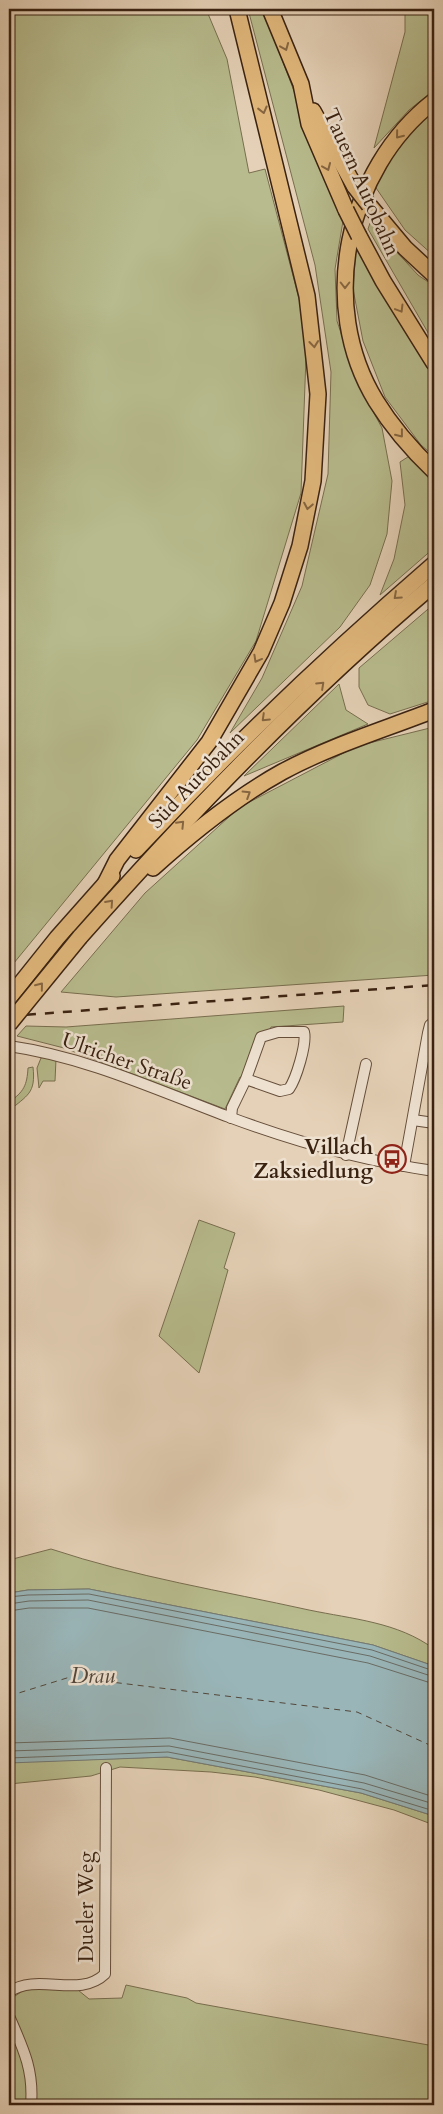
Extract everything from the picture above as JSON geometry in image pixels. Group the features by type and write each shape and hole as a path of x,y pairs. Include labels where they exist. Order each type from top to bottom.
{"highway":[{"path":"231,9 244,54 251,63"},
{"path":"105,884 117,860 209,742 261,652 282,603 300,546 313,481 318,394 308,303 237,9"},
{"name":"Tauern Autobahn","path":"270,9 300,84 309,124 346,210 383,281 434,363"},
{"path":"300,84 337,157 355,187 405,248 434,275"},
{"path":"434,101 404,129 386,151 368,181 356,214 347,256 345,282 351,337 375,400 412,450 434,471"},
{"name":"Süd Autobahn","path":"9,998 57,938 105,884 245,737 334,652 434,564"},
{"name":"Süd Autobahn","path":"9,1024 80,937 125,886 253,750 353,655 434,584"},
{"path":"125,886 152,869 231,804 283,772 335,747 434,710"},
{"path":"389,728 434,718"}],"street":[{"path":"404,1166 428,1033 430,1024 434,1022"},
{"path":"231,1118 232,1108 246,1079 261,1037 266,1034 304,1032 305,1038 301,1056 289,1090 280,1091 246,1079"},
{"name":"Ulricher Straße","path":"9,1046 81,1062 231,1118 346,1155 434,1171"},
{"path":"346,1155 366,1064"},
{"path":"413,1120 434,1123"},
{"name":"Dueler Weg","path":"9,1992 21,1985 88,1985 96,1982 105,1974 106,1768"},
{"path":"9,2016 29,2061 33,2088 31,2105"}],"green space":[{"path":"9,9 206,9 227,59 249,173 265,169 307,329 301,493 256,641 197,740 9,969"},
{"path":"248,9 263,9 343,221 335,269 337,321 357,382 382,428 392,481 387,534 370,585 340,627 230,733 262,678 302,586 328,474 331,372 315,265"},
{"path":"405,9 434,9 434,90 409,110 374,148 405,32"},
{"path":"434,110 434,256 405,230 374,185 406,135"},
{"path":"370,223 418,275 434,286 434,343 368,229"},
{"path":"356,246 434,374 434,456 421,445 385,397 363,341 353,289"},
{"path":"411,455 434,478 434,548 380,595 394,559 405,505 400,462"},
{"path":"434,604 434,700 390,714 368,705 359,687 359,668"},
{"path":"339,684 346,710 368,724 244,776"},
{"path":"434,727 434,975 116,997 61,992 145,893 240,807 357,746"},
{"path":"344,1006 343,1022 271,1027 249,1077 240,1077 225,1109 64,1048 17,1036 26,1026 66,1027"},
{"path":"41,1058 56,1059 55,1081 43,1081 39,1088 37,1068"},
{"path":"33,1067 33,1083 29,1093 9,1111 9,1102 18,1095 26,1084 28,1068"},
{"path":"199,1220 235,1233 224,1268 228,1270 199,1373 159,1336"},
{"path":"51,1549 147,1576 390,1627 420,1640 434,1649 434,1666 373,1645 89,1589 28,1590 9,1593 9,1560"},
{"path":"167,1757 361,1793 434,1816 434,1825 394,1810 319,1790 255,1777 211,1772 120,1767 91,1776 9,1784 9,1763 13,1762"},
{"path":"126,1985 187,1998 196,2003 434,2046 434,2079 430,2105 9,2105 9,2000 27,1988 78,1990 89,1999 122,1998"}],"water":[{"name":"Drau","path":"89,1589 373,1645 434,1666 434,1816 361,1793 167,1757 9,1763 9,1593 28,1590"}],"ferry route":[{"path":"9,1696 70,1677 357,1712 434,1747"}],"railway":[{"path":"9,1016 434,985"}],"place":[{"name":"Villach Zaksiedlung","path":"392,1159"}]}
